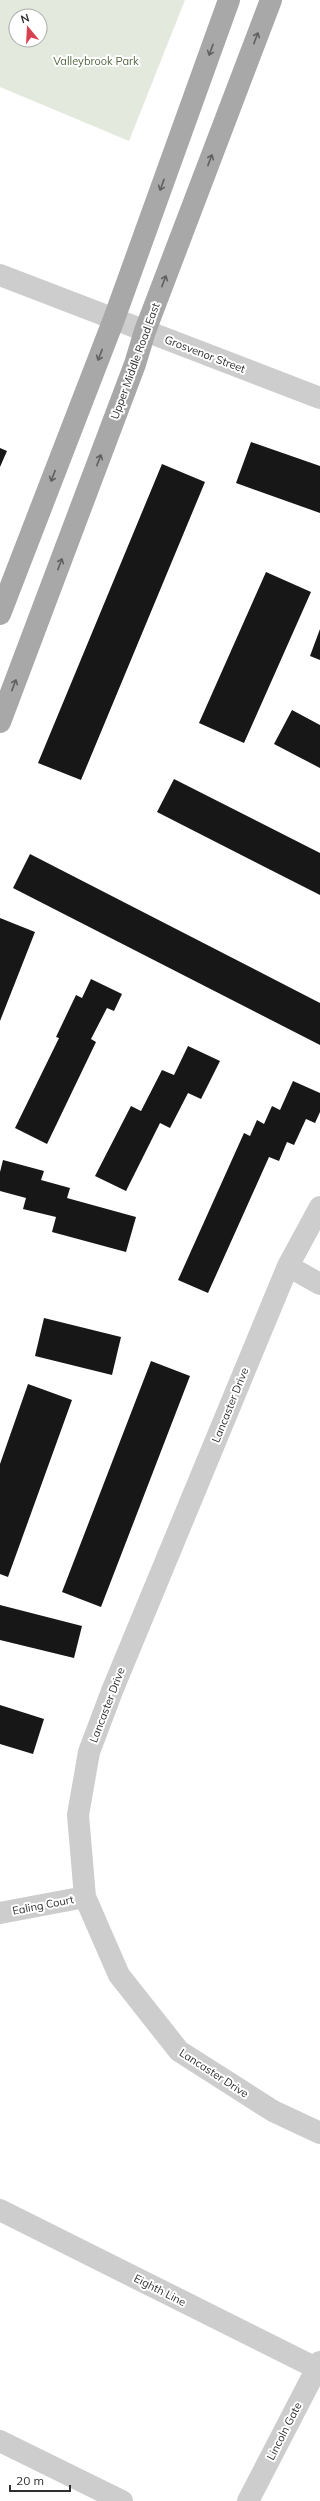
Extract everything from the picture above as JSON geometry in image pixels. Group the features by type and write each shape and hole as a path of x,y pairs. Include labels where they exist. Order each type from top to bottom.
{"main road":[{"path":"0,614 114,319 229,0"},
{"name":"Upper Middle Road East","path":"0,722 135,364 145,331 271,0"}],"street":[{"name":"Grosvenor Street","path":"0,275 320,398"},
{"name":"Lancaster Drive","path":"320,1207 288,1266 89,1752 78,1814 85,1897 119,1975 179,2052 273,2111 320,2133"},
{"path":"288,1266 320,1284"},
{"name":"Ealing Court","path":"0,1913 85,1897"},
{"name":"Eighth Line","path":"0,2210 319,2367"},
{"name":"Lincoln Gate","path":"248,2501 319,2367"},
{"path":"0,2441 122,2501"}],"green space":[{"name":"Valleybrook Park","path":"0,0 185,0 129,141 0,87"}],"building":[{"path":"251,442 320,466 320,513 236,483"},
{"path":"0,448 7,451 0,467"},
{"path":"162,464 205,482 81,780 38,763"},
{"path":"266,572 311,592 244,743 199,723"},
{"path":"320,629 320,660 310,656"},
{"path":"292,710 320,725 320,768 274,744"},
{"path":"174,779 320,853 320,895 157,812"},
{"path":"30,854 320,1003 320,1045 13,888"},
{"path":"0,918 35,932 0,1021"},
{"path":"91,979 122,994 114,1011 107,1008 91,1039 96,1042 47,1144 15,1128 59,1038 56,1037 76,995 82,998"},
{"path":"188,1046 220,1061 201,1099 188,1093 170,1128 160,1123 126,1191 95,1176 131,1106 141,1111 162,1070 174,1075"},
{"path":"293,1081 320,1093 320,1112 315,1123 306,1119 294,1145 287,1142 279,1161 269,1157 208,1293 178,1280 244,1133 250,1136 257,1120 264,1124 272,1106 280,1110"},
{"path":"3,1160 44,1171 41,1180 70,1188 67,1198 136,1217 126,1252 52,1232 56,1217 23,1209 26,1198 0,1191 0,1172"},
{"path":"44,1318 121,1337 112,1375 35,1356"},
{"path":"151,1361 190,1376 101,1607 62,1592"},
{"path":"28,1384 72,1400 8,1577 0,1574 0,1464"},
{"path":"0,1605 82,1626 74,1658 0,1640"},
{"path":"0,1705 44,1719 33,1754 0,1744"}]}
